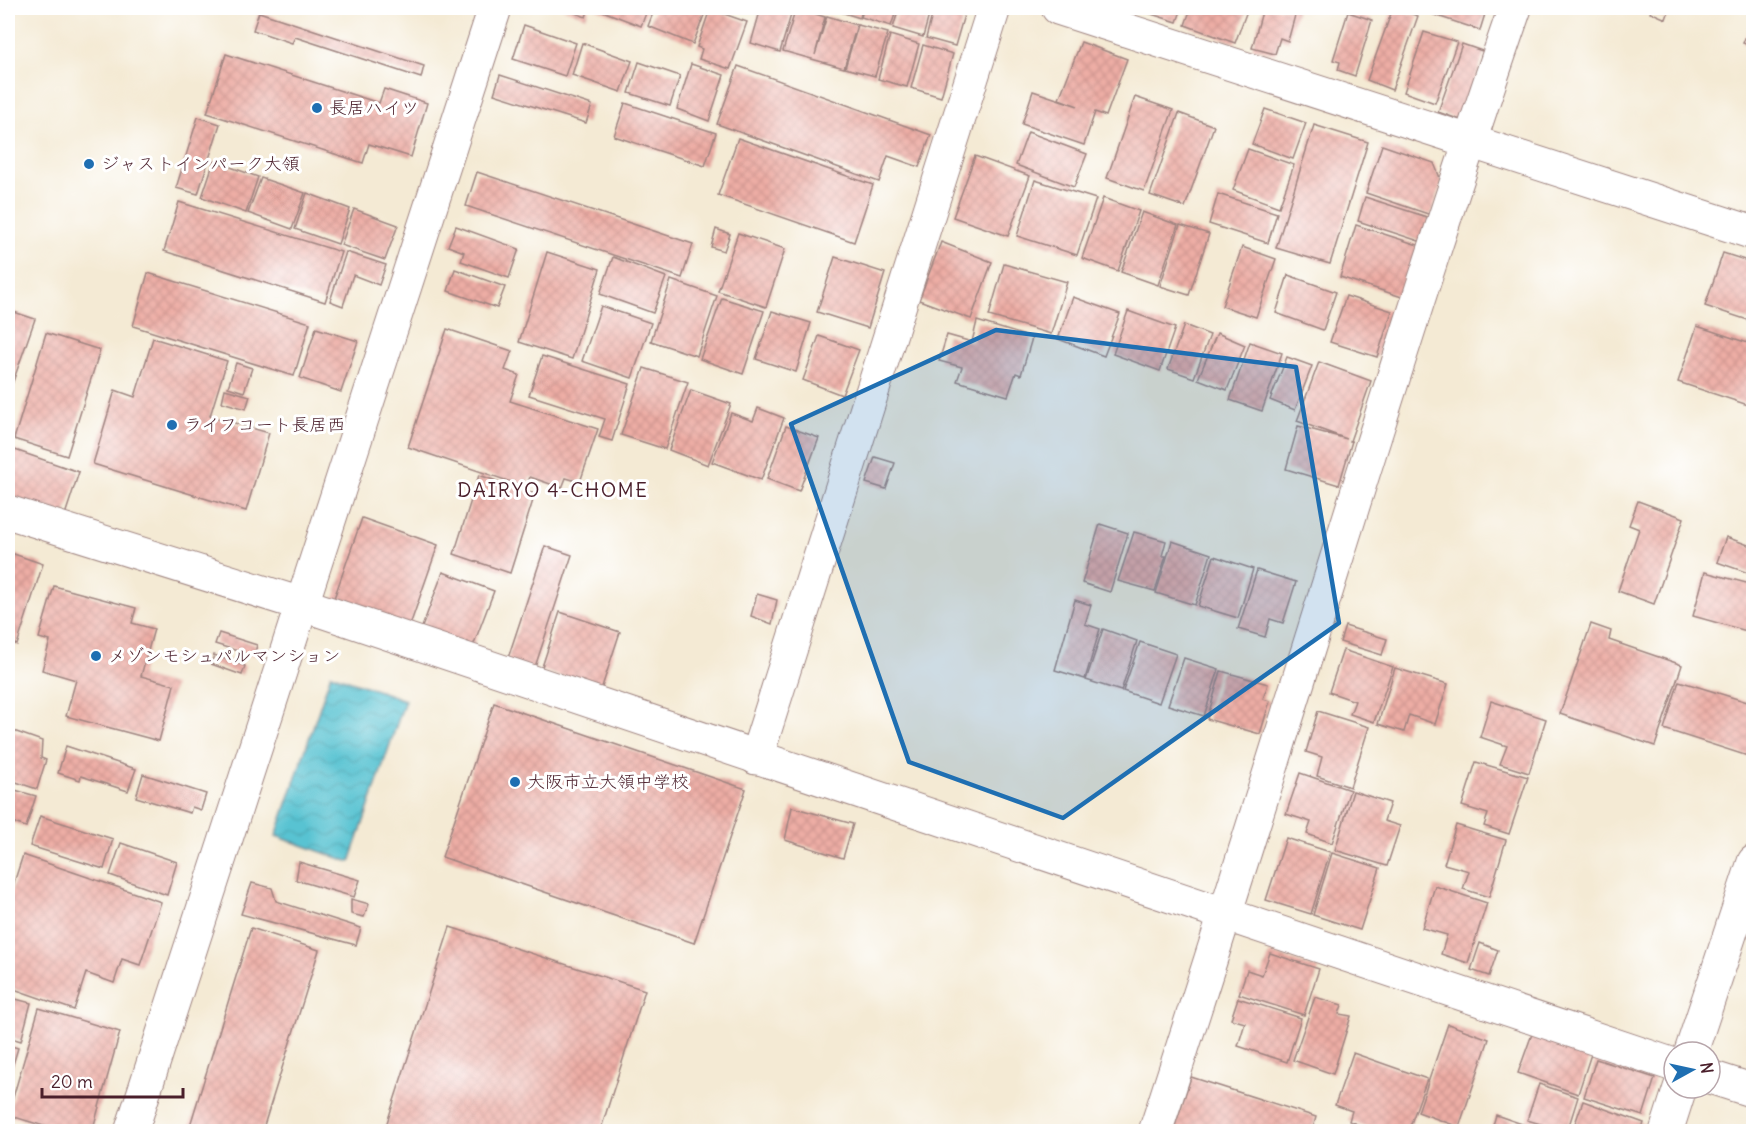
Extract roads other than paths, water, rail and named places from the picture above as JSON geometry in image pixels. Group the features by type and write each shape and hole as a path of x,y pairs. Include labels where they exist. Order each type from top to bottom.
{"street":[{"path":"131,1131 495,8"},
{"path":"756,758 994,8"},
{"path":"1058,8 1754,233"},
{"path":"1155,1131 1226,915 1469,141 1515,8"},
{"path":"8,512 302,604 1662,1061"},
{"path":"1695,1040 1754,862"},
{"path":"1722,1081 1754,1091"},
{"path":"1666,1131 1676,1100"}],"water":[{"path":"331,674 405,700 350,862 276,836"}],"place":[{"name":"長居ハイツ","path":"317,108"},
{"name":"ジャストインパーク大領","path":"89,164"},
{"name":"ライフコート長居西","path":"172,425"},
{"name":"メゾンモシュパルマンション","path":"96,656"},
{"name":"大阪市立大領中学校","path":"515,782"}],"district":[{"name":"DAIRYO 4-CHOME","path":"553,490"}]}
